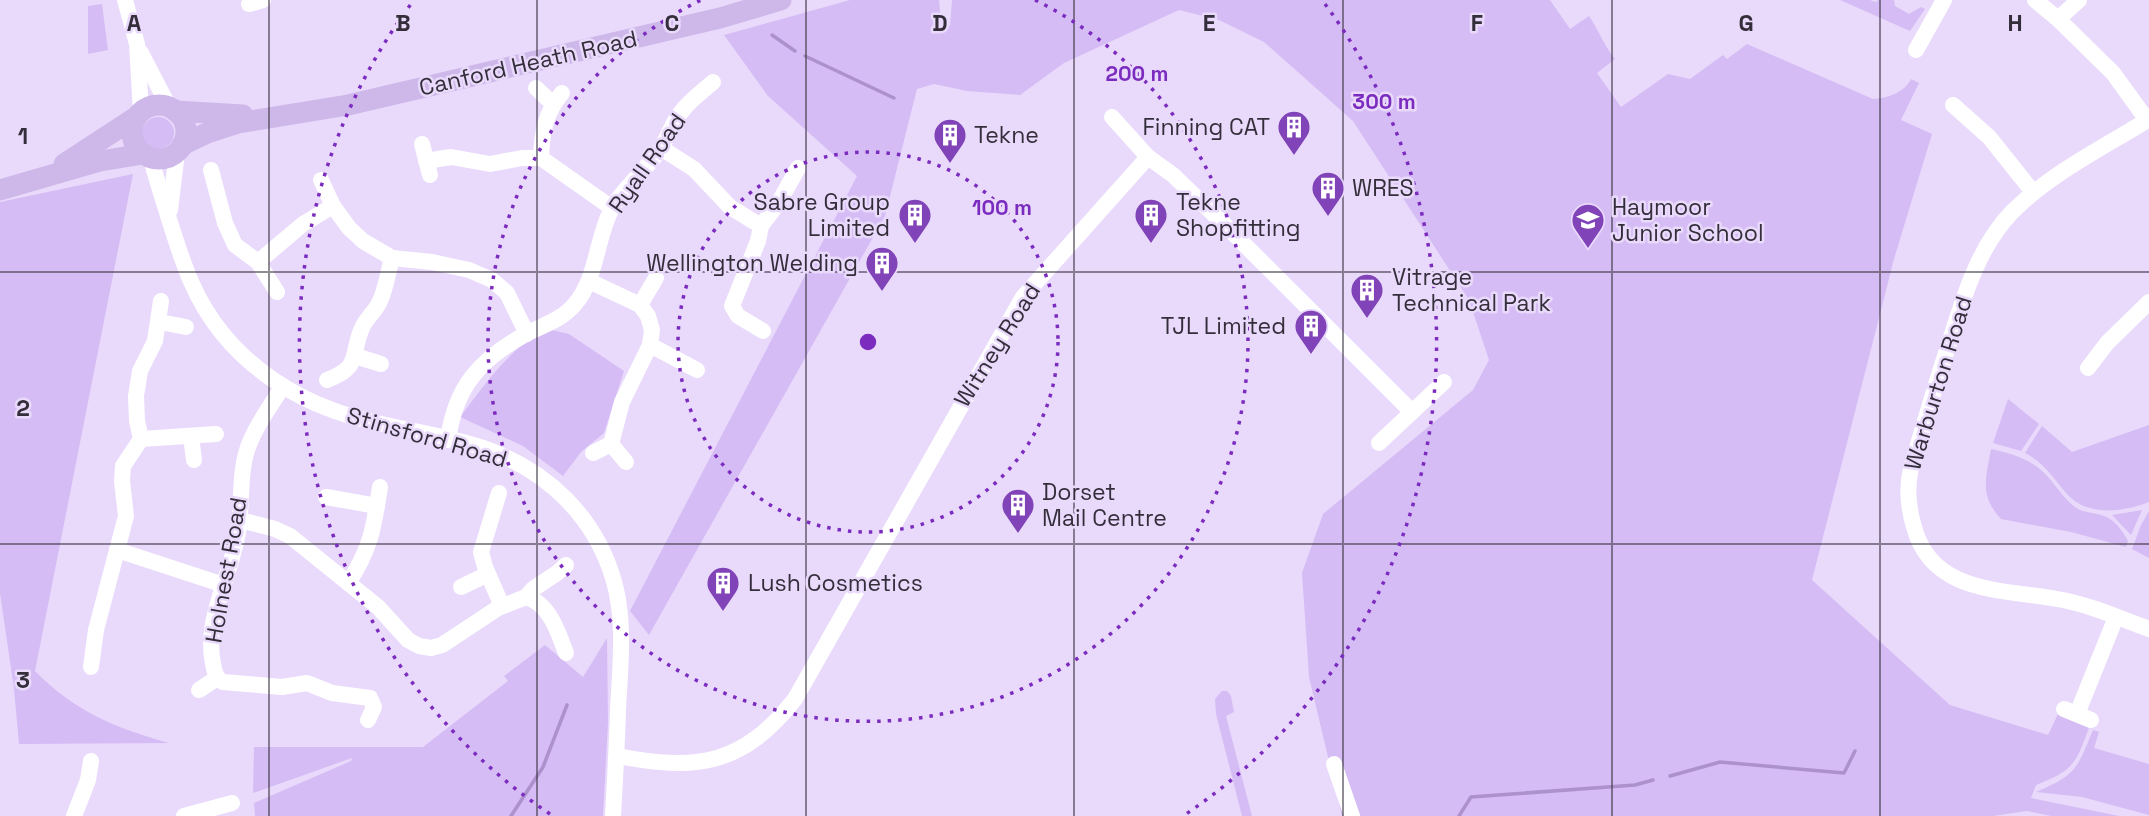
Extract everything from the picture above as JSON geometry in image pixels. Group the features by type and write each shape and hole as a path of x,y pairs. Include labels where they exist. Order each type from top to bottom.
{"main road":[{"name":"Canford Heath Road","path":"180,148 225,127 273,116 361,102 720,18 781,0"},
{"path":"0,190 100,161 147,156 165,158 180,148 185,138 184,123 172,109 154,106 78,155 31,181"},
{"name":"Canford Heath Road","path":"172,109 273,116"},
{"path":"139,114 132,133 133,141 147,156"}],"street":[{"path":"125,0 137,44 172,109"},
{"path":"1916,50 1944,0"},
{"name":"Warburton Road","path":"2035,0 2113,73 2148,120 2032,192 2010,214 1993,237 1963,298 1911,468 1908,483 1910,512 1922,548 1953,578 1992,590 2068,601 2149,629"},
{"path":"2058,19 2079,0"},
{"path":"137,44 139,114"},
{"name":"Ryall Road","path":"448,440 451,417 468,379 482,364 527,334 562,317 576,303 589,281 596,249 612,208 661,148 682,109 713,82"},
{"path":"536,88 558,98 545,120 541,158"},
{"path":"1953,105 1972,112 2032,192"},
{"path":"1112,117 1148,157 1173,175 1229,229 1412,412"},
{"path":"422,144 428,168 450,157 490,163 541,158 612,208"},
{"name":"Stinsford Road","path":"170,219 170,198 180,148"},
{"path":"661,148 694,169 730,207 761,226"},
{"name":"Stinsford Road","path":"147,156 191,284 224,335 262,372 283,386 335,411 487,449 519,464 548,482 591,527 604,552 618,600 621,654 613,816"},
{"name":"Witney Road","path":"617,756 672,764 714,759 740,750 761,737 779,719 795,699 1023,297 1148,157"},
{"path":"763,331 738,316 732,306 758,241 761,226 779,202 798,167"},
{"path":"211,170 225,223 235,245 258,262 277,292"},
{"path":"321,180 333,206 349,228 363,241 392,258 432,262 470,270 492,281 507,293 527,334"},
{"path":"258,262 303,224 333,206"},
{"path":"327,380 342,374 355,356 366,319 380,303 392,258"},
{"path":"640,305 656,278"},
{"path":"589,281 640,305 648,316 652,330 650,345 622,402 611,444 593,453"},
{"path":"91,667 96,630 126,516 123,466 141,439 136,396 140,371 149,358 160,322 161,301"},
{"path":"2088,368 2107,343 2149,302"},
{"path":"160,322 186,327"},
{"path":"650,345 697,370"},
{"path":"355,356 381,364"},
{"path":"1379,443 1444,382"},
{"name":"Holnest Road","path":"217,678 211,659 211,636 215,609 231,565 240,520 244,462 250,442 283,386"},
{"path":"141,439 216,434"},
{"path":"191,436 194,460"},
{"path":"611,444 626,462"},
{"path":"348,583 367,553 380,487"},
{"path":"499,493 481,552 502,606"},
{"path":"326,497 377,506"},
{"path":"240,520 290,536 378,607 408,640 430,648 442,645 483,616 526,597 565,565"},
{"path":"117,550 224,585"},
{"path":"461,587 488,574"},
{"path":"526,597 539,602 546,610 566,653"},
{"path":"2078,714 2116,617"},
{"path":"199,690 217,678 223,682 254,686 282,687 307,683 332,693 370,698 374,707 368,719"},
{"path":"74,816 88,780 91,761"},
{"path":"1334,764 1352,816"},
{"path":"184,816 232,803"}],"shaded area":[{"path":"850,0 939,0 941,21 950,26 952,0 1550,0 1570,29 1589,16 1615,59 1597,73 1621,107 1668,74 1690,79 1723,55 1727,59 1747,44 1873,99 1895,94 1911,79 1919,83 1901,120 1932,134 1894,259 1812,580 1950,705 2048,735 2059,712 2090,725 2072,764 2059,775 2036,785 2031,798 2119,816 2051,816 2027,811 1993,816 1342,816 1309,677 1302,573 1323,514 1473,390 1489,360 1469,300 1353,121 1264,42 1219,20 1179,10 1064,63 1020,95 967,91 934,84 917,89 885,216 649,635 630,611 857,176 768,96 724,35"},
{"path":"1840,0 1894,0 1895,6 1909,14 1921,7 1925,9 1910,31"},
{"path":"102,4 108,50 88,54 88,6"},
{"path":"158,117 170,121 174,133 170,145 158,149 146,145 142,133 146,121"},
{"path":"133,174 35,671 65,697 97,717 169,743 19,744 0,593 0,202"},
{"path":"547,329 569,334 624,371 604,433 581,452 563,476 523,446 460,417 509,357"},
{"path":"2008,399 2039,424 2021,451 1993,443"},
{"path":"2149,425 2149,502 2128,508 2095,509 2075,501 2043,466 2025,453 2042,426 2072,452"},
{"path":"1991,449 2030,462 2043,472 2075,507 2110,519 2126,537 2126,547 2071,532 2001,519 1989,502 1987,494 1986,478"},
{"path":"2142,510 2131,535 2112,515"},
{"path":"2149,511 2149,558 2132,549"},
{"path":"607,638 608,723 603,816 255,816 254,803 351,761 352,758 253,793 254,747 423,747 508,681 504,676 545,645 583,677"},
{"path":"1222,691 1227,691 1231,696 1234,712 1226,716 1252,816 1242,816 1216,714 1215,699"},
{"path":"2093,730 2099,732 2094,748 2149,764 2149,815 2082,797 2036,792 2060,781 2073,769"}],"waterway":[{"path":"772,35 795,51"},
{"path":"805,56 894,98"},
{"path":"511,816 543,767 567,705"},
{"path":"1670,776 1720,762 1844,773 1855,751"},
{"path":"1459,816 1471,797 1635,785 1653,780"}],"place":[{"name":"Finning CAT","path":"1294,157"},
{"name":"Tekne","path":"950,165"},
{"name":"WRES","path":"1328,218"},
{"name":"Sabre Group Limited","path":"915,245"},
{"name":"Tekne Shopfitting","path":"1151,245"},
{"name":"Haymoor Junior School","path":"1588,250"},
{"name":"Wellington Welding","path":"882,293"},
{"name":"Vitrage Technical Park","path":"1367,320"},
{"name":"TJL Limited","path":"1311,356"},
{"name":"Dorset Mail Centre","path":"1018,535"},
{"name":"Lush Cosmetics","path":"723,613"}]}
